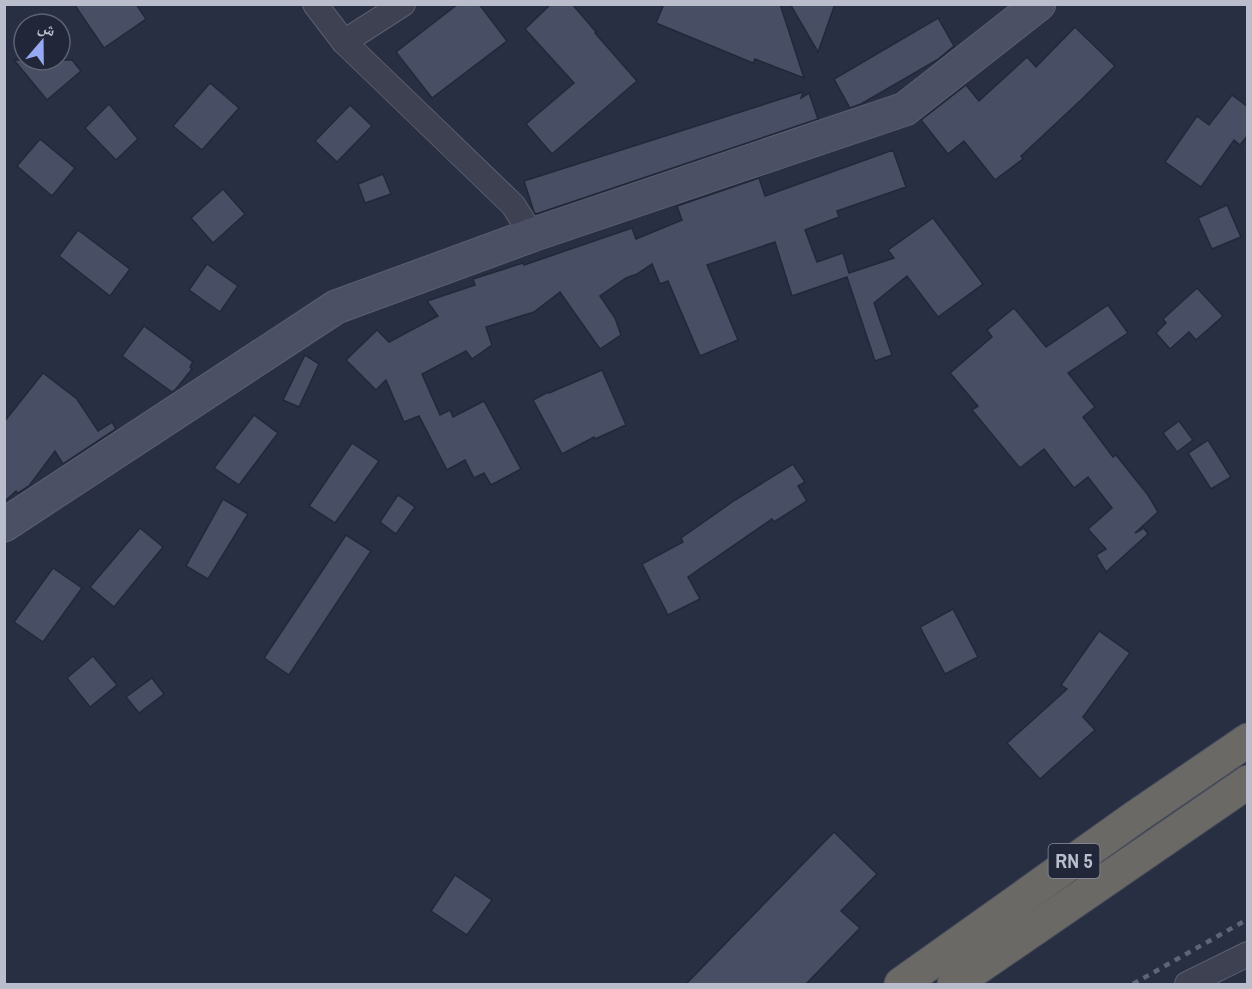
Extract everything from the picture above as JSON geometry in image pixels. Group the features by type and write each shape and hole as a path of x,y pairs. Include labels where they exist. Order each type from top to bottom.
{"highway":[{"name":"RN 5","path":"901,984 1248,740"},
{"name":"RN 5","path":"954,984 1248,782"}],"main road":[{"path":"4,525 336,307 532,235 905,109 1039,4"}],"street":[{"path":"315,4 344,42 513,205 532,235"},
{"path":"344,42 403,4"},
{"path":"1187,984 1248,954"}],"building":[{"path":"74,4 136,4 146,19 104,48"},
{"path":"458,4 479,4 507,41 432,98 396,52"},
{"path":"551,4 572,4 637,81 552,154 526,124 574,83 525,29"},
{"path":"664,4 780,4 804,78 755,59 753,63 656,23"},
{"path":"790,4 835,4 818,52"},
{"path":"938,18 954,46 937,60 861,104 850,108 834,79"},
{"path":"1075,27 1115,66 1021,156 1023,159 995,180 964,141 948,154 921,120 966,85 979,101 1027,57 1036,67"},
{"path":"72,60 81,71 47,100 24,72 72,72"},
{"path":"210,83 239,108 202,150 173,126"},
{"path":"803,92 801,98 809,93 818,119 536,214 534,212 524,181"},
{"path":"1232,95 1248,107 1248,135 1240,145 1234,140 1201,187 1165,162 1197,116 1209,125"},
{"path":"109,104 138,139 116,160 85,128"},
{"path":"350,105 372,126 337,162 315,141"},
{"path":"40,139 75,168 52,196 17,166"},
{"path":"893,150 906,187 837,211 839,217 805,230 817,262 843,253 849,273 894,258 888,250 933,218 983,284 938,317 907,276 874,303 892,355 875,361 847,277 792,296 775,242 707,265 738,340 700,356 668,281 660,284 652,264 600,296 615,318 621,335 600,349 560,292 534,312 486,327 492,345 472,359 466,351 422,374 440,415 450,410 453,417 484,401 521,469 491,485 484,473 474,478 465,460 447,470 419,416 404,422 386,380 376,390 346,360 377,330 389,342 438,316 427,301 475,285 473,279 523,263 524,265 632,228 636,239 682,220 677,206 759,178 765,196"},
{"path":"383,174 391,194 365,203 358,184"},
{"path":"223,189 245,214 213,243 191,218"},
{"path":"1227,205 1241,237 1212,249 1198,218"},
{"path":"78,230 130,269 110,296 59,256"},
{"path":"207,264 238,286 220,312 189,290"},
{"path":"1197,288 1223,316 1196,340 1189,332 1170,349 1156,333 1166,323 1163,319"},
{"path":"1108,305 1128,333 1068,373 1095,407 1083,417 1113,457 1116,455 1148,495 1158,512 1135,533 1144,528 1148,534 1106,572 1096,555 1106,549 1088,529 1112,508 1088,477 1074,488 1044,449 1020,468 972,410 978,406 950,373 992,337 987,330 1014,308 1046,347"},
{"path":"144,326 193,362 190,367 192,369 172,392 122,356"},
{"path":"305,355 319,364 299,407 283,400"},
{"path":"602,370 626,425 595,439 594,437 562,454 533,400"},
{"path":"43,373 77,399 98,431 112,422 116,429 63,464 55,451 29,486 18,493 16,491 4,502 4,422"},
{"path":"254,415 278,433 239,485 214,468"},
{"path":"1179,421 1193,440 1177,452 1163,433"},
{"path":"1208,440 1231,477 1211,489 1188,453"},
{"path":"352,443 379,461 335,523 309,506"},
{"path":"793,464 805,482 798,486 807,501 774,522 772,519 688,577 700,599 668,615 642,564 683,542 681,538 735,500"},
{"path":"398,495 415,507 396,534 380,522"},
{"path":"223,499 248,514 208,579 186,566"},
{"path":"140,528 163,547 114,607 90,587"},
{"path":"346,535 371,551 289,675 264,658"},
{"path":"53,568 82,588 43,642 14,622"},
{"path":"953,609 978,657 945,674 920,627"},
{"path":"1099,631 1130,653 1083,717 1095,730 1040,779 1007,743 1067,689 1061,685"},
{"path":"93,656 117,685 90,707 67,678"},
{"path":"152,678 164,694 139,713 126,697"},
{"path":"834,832 877,874 841,911 860,928 806,984 686,984"},
{"path":"455,875 492,900 467,935 431,911"}],"railway":[{"path":"1133,984 1248,919"}]}
